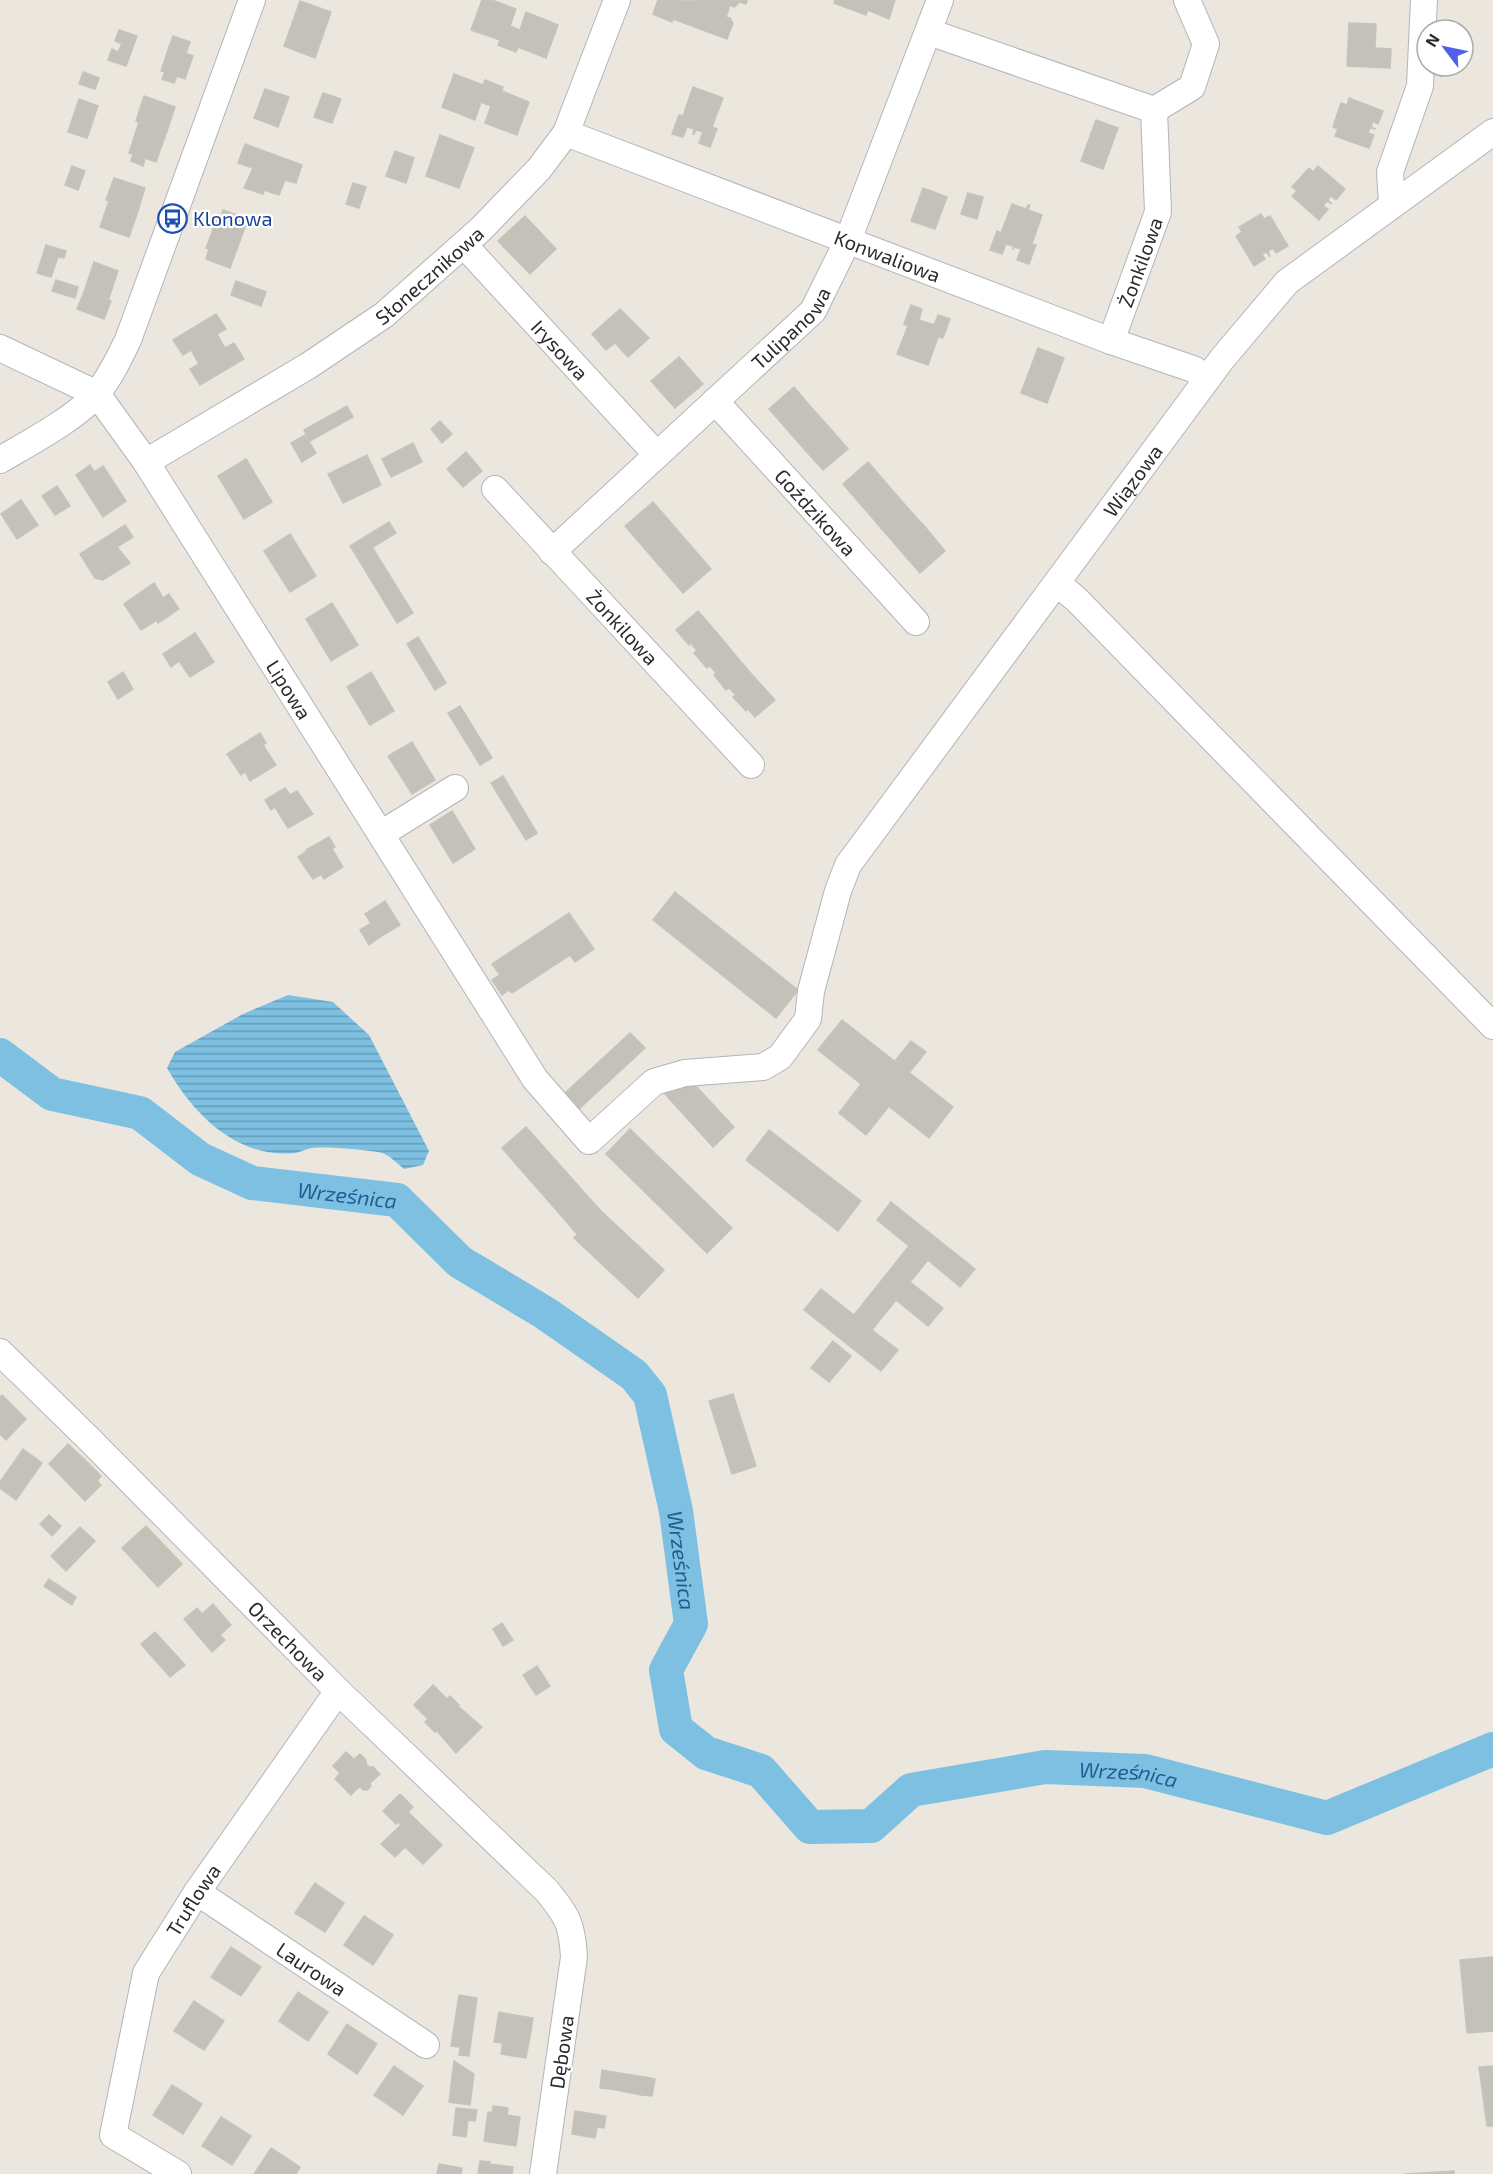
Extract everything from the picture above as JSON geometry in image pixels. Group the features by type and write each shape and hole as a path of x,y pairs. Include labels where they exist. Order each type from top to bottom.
{"street":[{"path":"0,460 37,439 76,412 97,394 112,372 128,340 252,0"},
{"name":"Słonecznikowa","path":"146,462 308,366 384,315 464,245 538,169 566,133 617,0"},
{"name":"Tulipanowa","path":"552,552 813,312 848,240 940,0"},
{"path":"929,32 1154,110 1192,87 1206,44 1187,0"},
{"path":"1392,204 1390,172 1420,86 1424,0"},
{"name":"Żonkilowa","path":"1111,341 1158,212 1154,110"},
{"name":"Wiązowa","path":"535,1079 590,1141 654,1082 685,1073 763,1067 780,1057 808,1019 811,991 838,891 848,865 1208,378 1287,282 1493,132"},
{"name":"Konwaliowa","path":"566,133 1111,341 1193,369 1208,378"},
{"name":"Irysowa","path":"464,245 657,455"},
{"name":"Lipowa","path":"0,348 97,394 146,462 535,1079"},
{"name":"Goździkowa","path":"715,401 916,621"},
{"name":"Żonkilowa","path":"495,489 751,765"},
{"path":"1057,583 1077,600 1493,1026"},
{"path":"381,834 455,788"},
{"name":"Orzechowa","path":"0,1352 338,1691 547,1891 561,1908 573,1930"},
{"name":"Truflowa","path":"178,2174 113,2135 146,1973 197,1892 338,1691"},
{"name":"Laurowa","path":"197,1892 426,2045"},
{"name":"Dębowa","path":"543,2174 574,1957 573,1930"}],"water":[{"path":"288,995 333,1002 369,1035 429,1151 423,1165 404,1169 385,1154 358,1150 310,1148 295,1153 274,1153 254,1149 219,1130 190,1102 167,1068 175,1052 243,1014"}],"building":[{"path":"482,0 492,0 516,9 510,26 520,30 526,12 558,25 546,58 518,47 516,52 498,45 500,40 471,30"},
{"path":"658,0 747,0 746,4 740,2 734,7 730,5 726,17 730,18 733,23 727,39 653,14"},
{"path":"835,0 895,0 889,19 868,10 866,15 834,3"},
{"path":"300,1 331,12 315,58 284,46"},
{"path":"1349,23 1376,24 1375,48 1391,49 1390,68 1347,66"},
{"path":"119,30 137,36 126,66 108,60 112,49 118,52 122,44 115,41"},
{"path":"173,36 190,42 186,53 169,47"},
{"path":"169,47 193,56 185,79 177,76 174,83 162,79 165,72 161,71"},
{"path":"83,72 99,78 95,89 79,84"},
{"path":"454,74 483,85 485,80 503,87 502,91 529,102 517,135 485,123 491,106 481,102 475,120 442,107"},
{"path":"693,87 723,98 712,127 717,129 710,147 699,143 703,132 696,130 693,134 694,129 687,127 683,137 672,134 679,115 683,116"},
{"path":"265,89 289,97 278,127 254,118"},
{"path":"323,93 341,99 332,123 314,117"},
{"path":"144,96 175,107 167,131 136,121"},
{"path":"1349,98 1383,111 1378,124 1373,121 1371,127 1376,129 1370,128 1368,133 1374,135 1369,148 1335,136 1338,129 1333,127 1341,103 1347,105"},
{"path":"79,99 98,106 87,138 68,132"},
{"path":"1096,120 1118,128 1103,169 1081,161"},
{"path":"139,122 167,131 156,162 145,158 143,166 131,161 133,154 129,153"},
{"path":"440,135 474,148 459,188 426,176"},
{"path":"245,144 302,165 296,183 285,180 279,195 264,190 263,194 244,188 253,168 238,163"},
{"path":"395,151 414,158 406,183 386,176"},
{"path":"72,166 85,171 78,190 65,185"},
{"path":"1318,166 1345,189 1336,200 1331,196 1328,200 1332,204 1327,201 1323,206 1328,209 1319,220 1292,196 1297,191 1292,187 1309,168 1313,172"},
{"path":"114,178 145,188 138,211 106,200"},
{"path":"353,183 366,187 359,208 346,204"},
{"path":"923,188 947,197 935,229 911,221"},
{"path":"968,193 983,197 977,219 961,214"},
{"path":"109,201 138,211 129,237 100,227"},
{"path":"1012,204 1026,209 1030,205 1028,210 1042,215 1032,244 1036,245 1029,264 1017,260 1021,249 1014,247 1013,250 1013,246 1006,244 1002,254 990,250 997,231 1001,233"},
{"path":"223,210 248,219 230,268 206,259 209,249 206,248 217,219 220,220"},
{"path":"1261,214 1264,219 1270,216 1288,246 1276,253 1273,248 1268,251 1270,257 1267,252 1262,254 1265,259 1254,266 1236,236 1242,232 1239,227"},
{"path":"525,216 556,249 530,274 498,241"},
{"path":"46,245 66,251 64,258 58,257 51,277 37,273"},
{"path":"94,262 118,271 108,301 84,292"},
{"path":"56,280 78,287 75,298 52,291"},
{"path":"236,281 266,292 261,306 231,295"},
{"path":"84,292 111,301 104,319 77,309"},
{"path":"911,305 922,309 919,320 934,325 938,315 950,319 943,338 938,337 928,365 897,354 908,326 904,324"},
{"path":"620,309 649,338 628,357 615,343 606,350 592,334"},
{"path":"216,314 226,329 217,334 225,348 234,343 244,359 200,385 190,369 199,364 191,350 183,355 173,340"},
{"path":"1038,348 1064,358 1047,403 1021,393"},
{"path":"679,357 703,384 675,408 651,381"},
{"path":"794,387 809,405 784,426 769,409"},
{"path":"809,405 829,427 804,449 784,426"},
{"path":"347,406 353,417 310,441 304,430"},
{"path":"440,421 452,434 442,443 431,429"},
{"path":"829,427 848,449 823,470 804,449"},
{"path":"305,435 316,453 302,462 291,443"},
{"path":"413,443 422,462 391,477 382,459"},
{"path":"466,452 482,471 463,487 447,469"},
{"path":"367,455 381,485 343,503 328,474"},
{"path":"246,459 272,502 244,519 218,476"},
{"path":"868,462 887,484 862,506 843,484"},
{"path":"90,465 94,471 80,481 76,475"},
{"path":"103,466 126,501 103,517 80,481"},
{"path":"887,484 906,506 881,528 862,506"},
{"path":"57,486 70,506 55,515 42,496"},
{"path":"21,500 38,525 17,539 1,514"},
{"path":"653,502 672,524 645,549 625,526"},
{"path":"906,506 926,528 900,550 881,528"},
{"path":"389,522 396,533 357,557 350,546"},
{"path":"672,524 692,547 664,571 645,549"},
{"path":"125,525 133,537 117,547 130,563 103,580 95,578 80,554"},
{"path":"926,528 945,551 920,573 900,550"},
{"path":"290,534 316,576 290,592 264,551"},
{"path":"372,547 413,613 397,623 357,557"},
{"path":"692,547 711,569 683,593 664,571"},
{"path":"154,583 163,598 169,594 179,609 158,623 157,620 141,630 124,604"},
{"path":"332,603 358,645 331,661 306,619"},
{"path":"698,611 717,633 697,651 676,630"},
{"path":"195,633 214,662 190,677 179,661 171,667 163,654"},
{"path":"717,633 736,656 716,673 710,666 707,668 694,653"},
{"path":"418,637 446,683 435,690 407,644"},
{"path":"736,656 755,678 736,695 729,688 726,690 714,675"},
{"path":"123,672 133,689 118,699 108,682"},
{"path":"371,672 394,711 370,725 347,687"},
{"path":"755,678 775,700 755,717 733,697"},
{"path":"460,706 492,758 480,765 448,713"},
{"path":"260,733 266,743 263,745 276,765 250,781 245,772 241,775 227,754"},
{"path":"412,742 435,780 412,794 388,756"},
{"path":"503,776 537,833 526,840 491,783"},
{"path":"285,788 290,795 297,791 313,814 288,828 275,807 271,810 265,800"},
{"path":"452,811 475,849 453,863 430,825"},
{"path":"329,837 335,847 332,849 343,867 324,879 321,874 313,879 298,857"},
{"path":"675,892 798,990 776,1018 653,920"},
{"path":"385,901 400,925 380,937 365,914"},
{"path":"569,913 594,949 575,962 570,955 512,993 509,990 502,995 492,980 500,975 492,964"},
{"path":"371,923 380,937 369,945 360,930"},
{"path":"842,1020 953,1107 929,1138 818,1050"},
{"path":"630,1033 645,1048 579,1109 564,1094"},
{"path":"911,1041 926,1052 909,1073 895,1061"},
{"path":"693,1083 734,1127 713,1147 665,1094 675,1084"},
{"path":"861,1084 889,1106 866,1135 839,1113"},
{"path":"526,1127 600,1210 577,1234 502,1148"},
{"path":"630,1129 732,1228 707,1253 606,1154"},
{"path":"769,1130 861,1201 838,1231 746,1160"},
{"path":"891,1202 975,1269 960,1287 928,1260 910,1282 943,1308 928,1326 896,1300 872,1330 898,1350 881,1371 804,1310 821,1289 854,1315 909,1246 877,1220"},
{"path":"600,1210 664,1270 638,1298 574,1238"},
{"path":"833,1341 851,1356 829,1382 811,1368"},
{"path":"733,1394 756,1466 732,1474 709,1401"},
{"path":"2,1395 26,1419 6,1440 0,1434 0,1397"},
{"path":"68,1444 85,1460 65,1480 49,1464"},
{"path":"23,1449 42,1463 16,1500 0,1488 0,1482"},
{"path":"85,1460 101,1476 97,1481 101,1485 85,1501 65,1480"},
{"path":"49,1515 61,1526 52,1536 40,1524"},
{"path":"146,1526 182,1564 158,1587 122,1548"},
{"path":"80,1527 95,1541 66,1571 51,1556"},
{"path":"49,1579 76,1597 72,1605 44,1586"},
{"path":"213,1604 231,1625 220,1635 225,1640 212,1652 184,1619 197,1608 202,1614"},
{"path":"502,1623 513,1640 503,1646 493,1629"},
{"path":"155,1632 185,1665 170,1677 141,1644"},
{"path":"537,1666 550,1686 536,1695 523,1675"},
{"path":"433,1685 447,1699 450,1696 482,1727 456,1753 437,1731 435,1732 425,1722 428,1719 414,1705"},
{"path":"346,1752 354,1759 360,1754 369,1767 373,1767 380,1774 370,1783 371,1786 367,1790 363,1790 360,1786 351,1795 335,1779 340,1773 333,1766"},
{"path":"400,1794 413,1807 408,1812 442,1845 423,1864 405,1847 395,1857 381,1844 401,1825 398,1822 396,1824 383,1811"},
{"path":"315,1883 344,1903 325,1932 295,1913"},
{"path":"364,1916 393,1935 373,1965 344,1945"},
{"path":"231,1947 261,1967 241,1996 211,1977"},
{"path":"1493,1957 1493,2031 1467,2033 1460,1960"},
{"path":"298,1992 328,2012 308,2041 279,2021"},
{"path":"459,1995 477,1998 469,2056 459,2055 460,2047 451,2046"},
{"path":"194,2001 224,2021 204,2050 174,2031"},
{"path":"499,2012 509,2014 503,2043 494,2042"},
{"path":"509,2014 533,2018 531,2031 507,2027"},
{"path":"347,2024 377,2044 357,2074 328,2054"},
{"path":"505,2027 531,2031 526,2058 501,2054"},
{"path":"454,2061 474,2074 470,2105 449,2102"},
{"path":"394,2066 423,2086 403,2115 374,2095"},
{"path":"1493,2066 1493,2126 1487,2126 1479,2067"},
{"path":"602,2070 613,2072 610,2089 600,2088"},
{"path":"613,2072 645,2077 642,2095 610,2089"},
{"path":"645,2077 655,2079 652,2096 642,2095"},
{"path":"172,2085 202,2104 183,2134 153,2115"},
{"path":"493,2106 508,2108 507,2115 520,2117 516,2146 484,2141 488,2112 492,2113"},
{"path":"456,2108 477,2110 475,2121 468,2120 466,2137 453,2135"},
{"path":"575,2111 606,2116 604,2128 597,2127 595,2138 572,2134"},
{"path":"221,2117 251,2136 232,2165 202,2146"},
{"path":"271,2148 300,2167 296,2174 254,2174"},
{"path":"480,2161 513,2167 512,2174 478,2173"},
{"path":"439,2164 462,2168 461,2174 437,2174"},
{"path":"1454,2171 1454,2174 1404,2174"}],"waterway":[{"name":"Wrześnica","path":"0,1055 52,1094 140,1113 200,1159 252,1183 397,1200 460,1262 545,1313 634,1375 650,1395 676,1511 691,1624 666,1670 676,1729 706,1753 761,1771 810,1827 871,1826 911,1790 1045,1767 1145,1771 1327,1818 1493,1749"}],"place":[{"name":"Klonowa","path":"172,218"}]}
